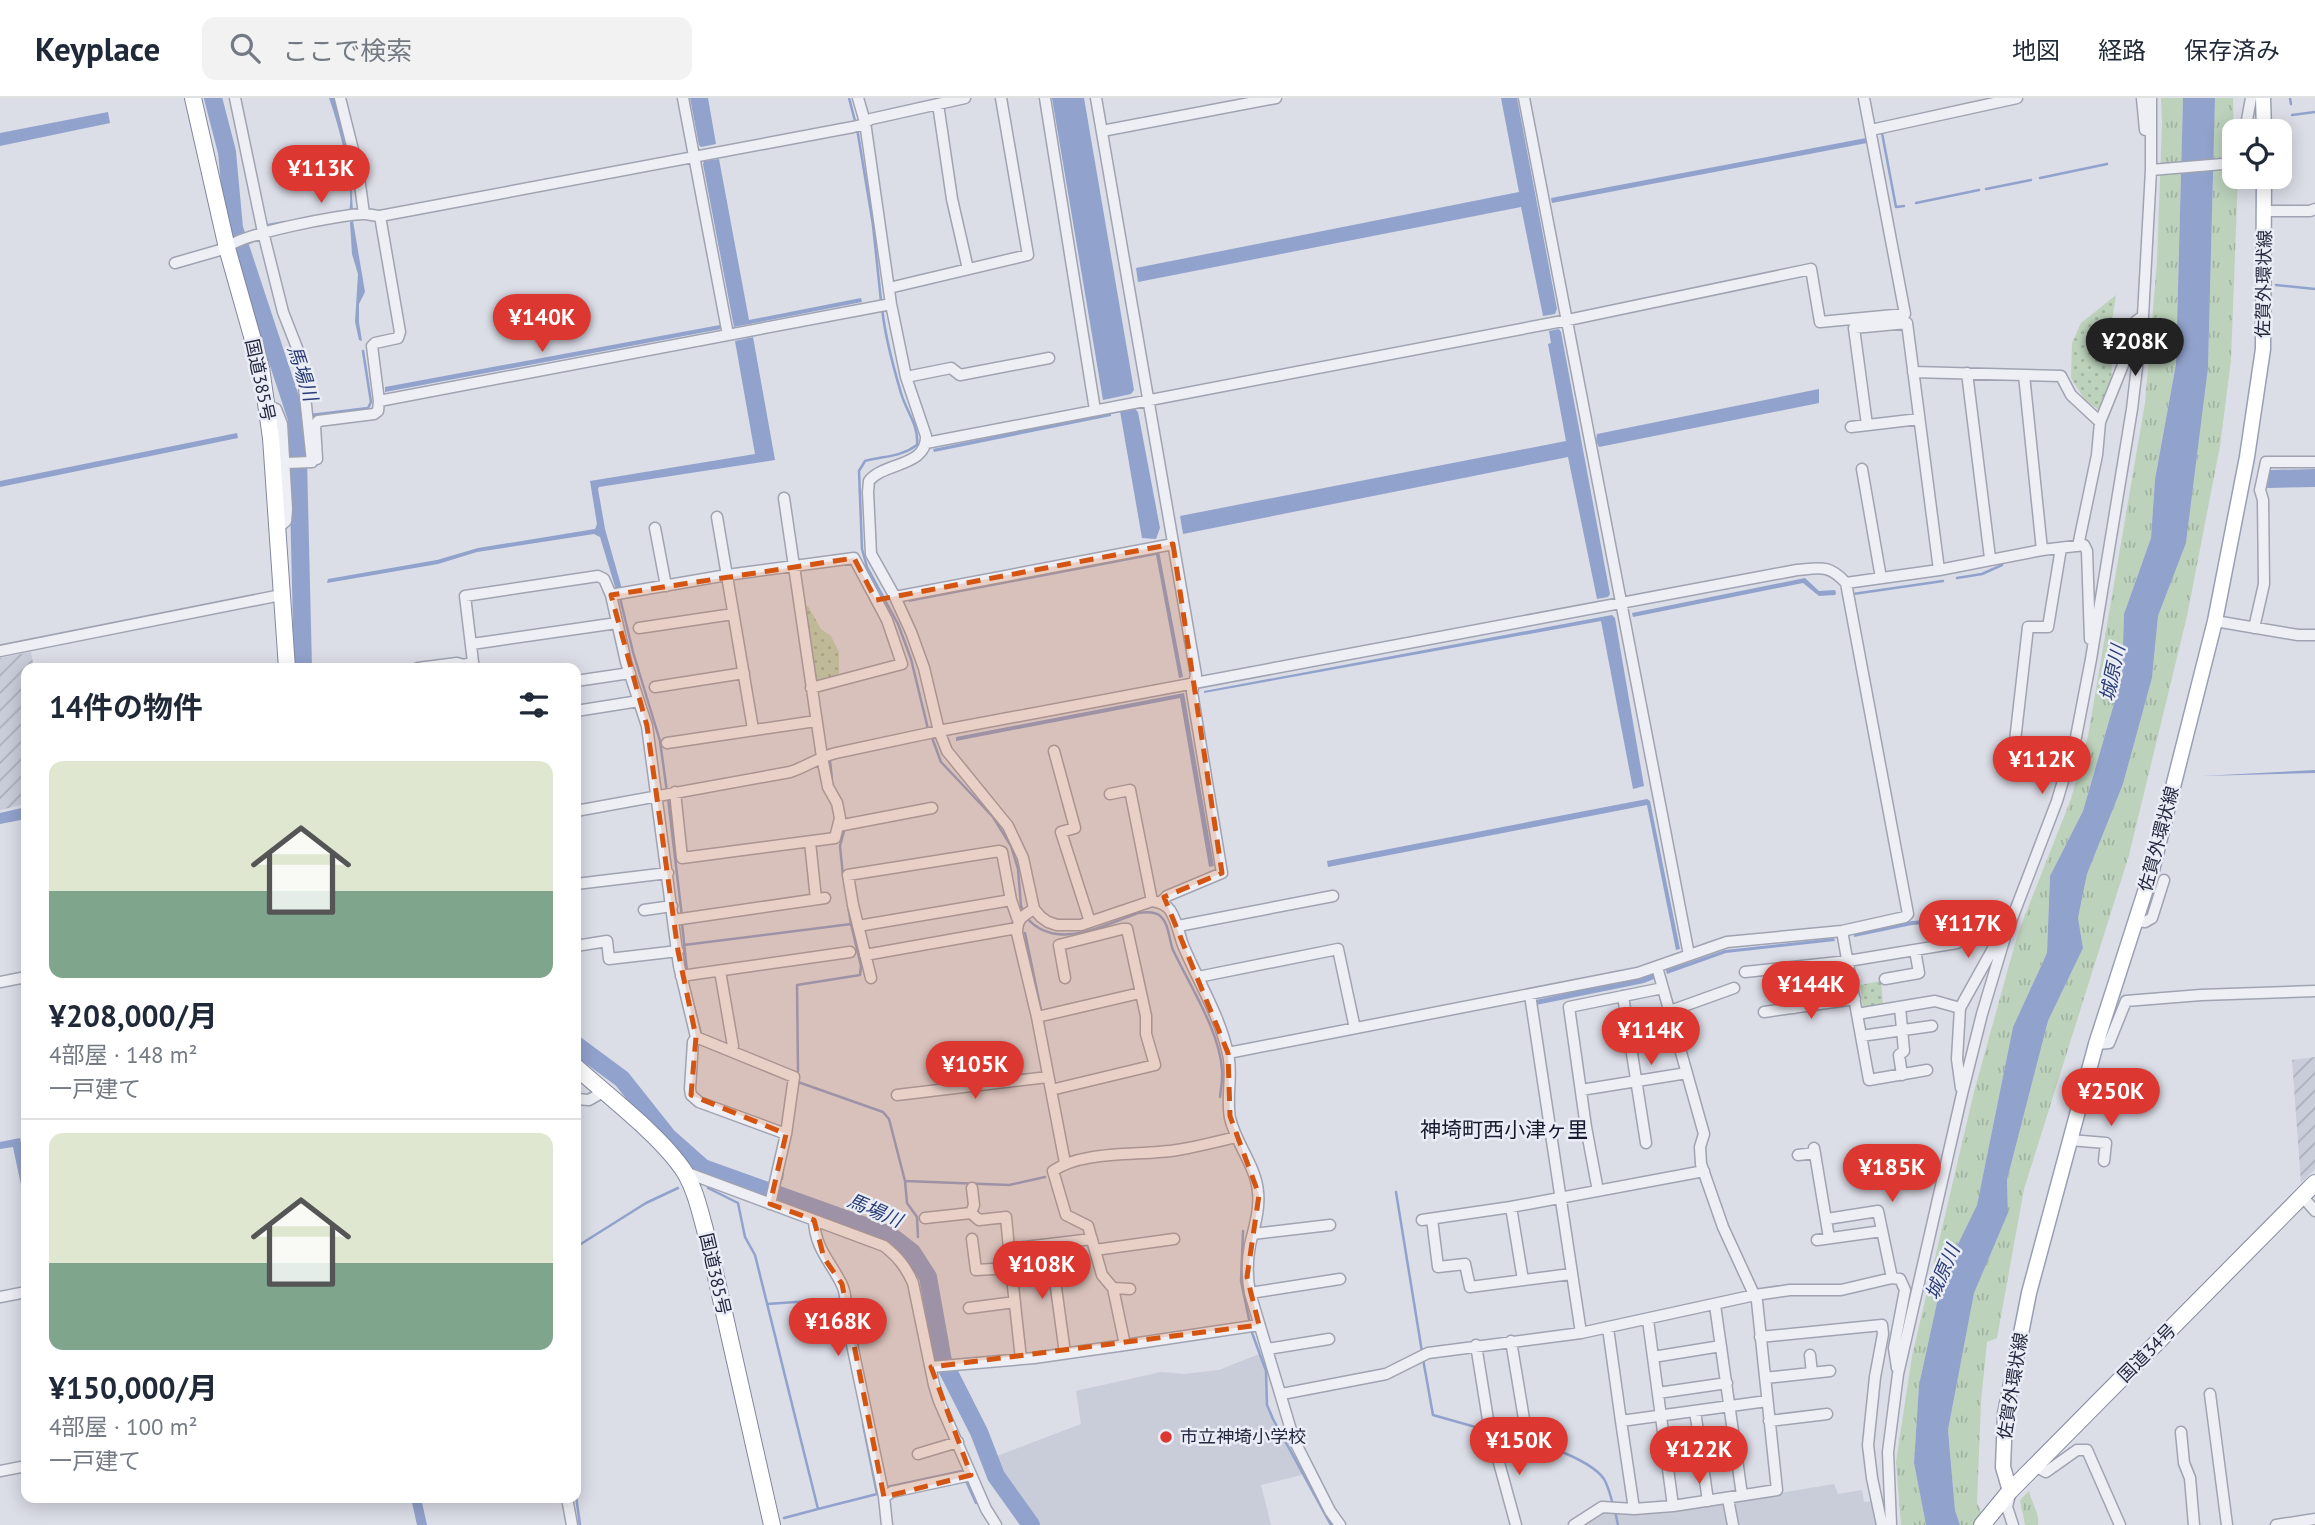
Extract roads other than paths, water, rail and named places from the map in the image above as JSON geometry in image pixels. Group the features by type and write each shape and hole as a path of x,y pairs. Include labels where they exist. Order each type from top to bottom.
{"highway":[{"name":"国道385号","path":"193,98 261,368 271,438 287,663"},
{"name":"国道385号","path":"581,1072 657,1140 685,1172 707,1237 772,1525"},
{"name":"国道34号","path":"1987,1519 2010,1491 2315,1183"}],"main road":[{"path":"2263,98 2264,119"},
{"name":"佐賀外環状線","path":"2010,1491 2003,1467 2005,1414 2029,1293 2046,1257 2070,1140 2096,1044 2152,870 2215,621 2247,457 2263,349 2264,189"}],"street":[{"path":"235,98 283,312 301,358 312,462"},
{"path":"340,98 358,170 363,214"},
{"path":"683,98 728,335"},
{"path":"858,98 860,125 889,288 885,305 923,425 926,443 920,453 908,462 881,470 869,481 871,554 895,597 924,668 937,731 953,761 1008,825 1011,900 1024,917"},
{"path":"175,263 230,246 263,232 363,214 380,216 860,125 871,119 965,98"},
{"path":"889,288 1028,255 1001,98"},
{"path":"1045,98 1095,410"},
{"path":"1065,978 1059,945 1085,930 1222,873 1192,692 1196,675 1096,98"},
{"path":"1101,131 1276,98"},
{"path":"1524,98 1689,955"},
{"path":"926,443 1568,320 1811,269 1820,322 1905,314 1864,98"},
{"path":"1871,130 2017,98"},
{"path":"2142,98 2151,170"},
{"path":"1891,1525 1888,1452 1898,1374 1962,1094 2005,937 2057,800 2076,737 2091,659 2132,409 2143,316 2151,170 2151,98"},
{"path":"2247,119 2251,98"},
{"path":"938,104 952,199 968,270"},
{"path":"2151,170 2222,164"},
{"path":"2265,211 2315,209"},
{"path":"285,463 316,461 318,457 315,426 318,421 374,414 378,411 372,346 398,338 400,331 380,216"},
{"path":"379,401 885,305"},
{"path":"2078,546 2095,468 2100,422 2123,365 2135,322 2143,316"},
{"path":"1867,425 1854,328 1907,323 1939,570"},
{"path":"906,377 951,368 960,375 1049,358"},
{"path":"1913,372 2061,376 2071,395 2100,422"},
{"path":"1967,373 1990,558"},
{"path":"2024,375 2042,550"},
{"path":"267,405 276,409 282,425 287,509 286,521 277,529"},
{"path":"1851,426 1919,419"},
{"path":"2254,628 2264,584 2263,500 2260,490 2266,463 2315,462"},
{"path":"1862,469 1881,578"},
{"path":"471,663 472,644 465,596 598,576 604,579 611,595 682,858 835,838 840,818 837,803 828,787 821,757 784,498"},
{"path":"717,516 753,729"},
{"path":"654,528 666,586"},
{"path":"895,597 1173,544"},
{"path":"1846,583 2084,545 2087,551 2091,659"},
{"path":"2015,741 2028,627 2048,627 2061,548"},
{"path":"611,595 727,575 854,558 887,620 902,664 811,688"},
{"path":"581,810 790,772 804,768 821,757 937,731 1797,570 1824,567 1836,572 1846,583 1908,914 1905,917 1842,930 1727,942 1638,973 1228,1053"},
{"path":"0,651 281,595"},
{"path":"639,628 733,614"},
{"path":"2215,621 2298,635 2315,635"},
{"path":"472,644 617,624"},
{"path":"581,680 630,673"},
{"path":"655,687 744,673"},
{"path":"581,710 639,701"},
{"path":"667,743 816,721"},
{"path":"1054,751 1075,828 1060,832 1085,930"},
{"path":"1110,794 1130,790 1156,902"},
{"path":"666,794 668,873 672,906 679,919 678,951 686,975 696,1037 692,1042 691,1095 699,1102 786,1134"},
{"path":"838,826 932,808"},
{"path":"679,919 821,899 810,842"},
{"path":"1010,847 1024,917 1037,1017 1065,1163"},
{"path":"871,978 848,875 1010,847"},
{"path":"581,883 668,873"},
{"path":"2136,921 2145,922 2152,918 2164,880"},
{"path":"1178,926 1334,896"},
{"path":"858,926 1011,900"},
{"path":"1156,902 1170,909 1228,1053 1231,1077 1230,1115 1259,1195 1247,1276 1250,1293 1294,1440 1340,1525"},
{"path":"644,910 672,906"},
{"path":"865,955 1024,917 1041,917 1057,925 1085,930 1127,929 1146,1016 1146,1034 1155,1065 1051,1090"},
{"path":"1842,930 1869,1080 1927,1070"},
{"path":"1962,1094 1957,1059 1960,1008 1995,945 2005,937"},
{"path":"581,945 607,941 609,959 678,951"},
{"path":"1745,972 1848,961 1957,943"},
{"path":"1198,977 1338,949 1354,1024"},
{"path":"1885,979 1919,973 1915,950"},
{"path":"686,975 850,952"},
{"path":"1574,1525 1602,1507 1634,1509 1674,1506 1777,1490 1755,1295 1723,1227 1701,1164 1700,1147 1704,1134 1657,967"},
{"path":"1791,968 1794,1008"},
{"path":"720,971 733,1046 731,1051"},
{"path":"0,982 21,978"},
{"path":"1598,1191 1569,1007 1663,988"},
{"path":"1670,1011 1734,988"},
{"path":"2096,1044 2109,1043 2115,1034 2126,1001 2315,991"},
{"path":"1037,1017 1140,993"},
{"path":"1530,995 1581,1333"},
{"path":"1623,996 1646,1143"},
{"path":"1764,1012 1855,999"},
{"path":"1857,1014 1935,1001 1960,1008"},
{"path":"1900,1007 1905,1051 1899,1055 1902,1074"},
{"path":"1861,1036 1933,1026"},
{"path":"696,1037 794,1077 786,1134 770,1204"},
{"path":"1581,1090 1687,1073"},
{"path":"897,1095 1048,1077"},
{"path":"581,1099 589,1100 603,1092"},
{"path":"1125,1345 1113,1288 1102,1275 1088,1226 1066,1215 1053,1171 1065,1163 1176,1150 1236,1137"},
{"path":"2070,1140 2106,1143 2104,1161"},
{"path":"1798,1155 1815,1151 1827,1219 1823,1239 1882,1231"},
{"path":"1571,1274 1470,1287 1465,1264 1438,1267 1427,1220 1704,1171"},
{"path":"685,1172 884,1246 895,1255 906,1268 913,1283 939,1401 996,1525"},
{"path":"971,1213 974,1205 972,1188"},
{"path":"2302,1196 2315,1211"},
{"path":"1511,1207 1522,1280"},
{"path":"1827,1219 1878,1211 1892,1278"},
{"path":"925,1218 971,1213 979,1220 1006,1217 1009,1249 1050,1244 1093,1245 1174,1239"},
{"path":"814,1220 824,1258 842,1284 846,1297 845,1311 884,1497 887,1525"},
{"path":"1253,1234 1330,1224"},
{"path":"972,1239 976,1270 1011,1268 1021,1359"},
{"path":"1050,1244 1065,1353"},
{"path":"1282,1394 1386,1374 1424,1354 1581,1333 1755,1295 1790,1290 1841,1290 1892,1278 1899,1279 1905,1290 1894,1348 1898,1374"},
{"path":"1250,1293 1340,1279"},
{"path":"1113,1288 1130,1289"},
{"path":"0,1297 21,1293"},
{"path":"969,1308 1015,1301"},
{"path":"1715,1305 1742,1495"},
{"path":"1647,1320 1674,1506"},
{"path":"931,1367 1021,1359 1259,1325"},
{"path":"1760,1337 1882,1325 1883,1335 1875,1377 1868,1445 1882,1525"},
{"path":"1608,1328 1634,1509"},
{"path":"1268,1349 1329,1339"},
{"path":"1511,1341 1528,1431"},
{"path":"1476,1345 1490,1432 1516,1525"},
{"path":"1653,1357 1721,1346"},
{"path":"1810,1355 1812,1373"},
{"path":"1765,1378 1830,1371"},
{"path":"1658,1393 1727,1383"},
{"path":"2210,1394 2227,1525"},
{"path":"1621,1421 1767,1401"},
{"path":"1695,1411 1708,1501"},
{"path":"1769,1421 1827,1414"},
{"path":"2181,1432 2184,1463 2190,1478 2194,1525"},
{"path":"918,1454 958,1442"},
{"path":"2035,1466 2046,1472 2077,1450 2087,1450 2120,1525"},
{"path":"0,1471 21,1467"},
{"path":"884,1497 892,1492 971,1475"},
{"path":"2010,1491 2007,1507 2013,1525"},
{"path":"1728,1499 1733,1525"},
{"path":"568,1503 572,1525"},
{"path":"2276,1525 2315,1519"}],"water":[{"path":"329,98 335,98 350,168 353,211 349,212 348,171"},
{"path":"690,98 708,98 716,144 701,147 699,145"},
{"path":"1052,98 1084,98 1134,390 1131,394 1103,400"},
{"path":"1501,98 1517,98 1557,309 1555,314 1543,316 1521,207 1138,282 1136,268 1519,192"},
{"path":"2183,98 2215,98 2208,368 2186,543 2158,616 2152,678 2123,784 2087,874 2078,918 2083,948 2048,1021 2007,1180 2008,1213 1974,1293 1948,1430 1955,1510 1960,1525 1926,1525 1914,1463 1919,1385 1943,1275 1977,1205 2013,1027 2047,953 2050,876 2083,811 2122,676 2124,614 2151,538 2155,479 2176,364"},
{"path":"108,112 110,123 0,146 0,133"},
{"path":"1866,138 1867,143 1552,203 1551,198"},
{"path":"719,159 749,320 861,298 862,302 734,327 703,164 704,161"},
{"path":"353,221 365,292 359,304 362,341 359,340 355,322 358,274 352,254 350,222"},
{"path":"720,325 721,329 385,392 385,387"},
{"path":"1559,329 1610,594 1608,597 1597,599 1568,457 1183,534 1180,516 1566,441 1548,344 1551,343 1549,331"},
{"path":"753,337 775,460 599,487 605,529 622,589 616,590 600,537 594,534 477,552 438,564 327,583 328,579 437,560 478,548 595,529 597,524 590,481 755,454 735,341"},
{"path":"1819,389 1819,403 1599,447 1596,441 1597,434"},
{"path":"1135,409 1138,412 1160,528 1156,539 1142,538 1120,411"},
{"path":"1111,412 1111,416 934,452 933,449"},
{"path":"237,433 238,438 0,487 0,481"},
{"path":"2315,469 2315,487 2267,488 2270,470"},
{"path":"1159,551 1183,677 1179,678 1156,555 909,602 908,599"},
{"path":"1805,578 1819,591 1835,590 1835,595 1819,596 1803,583 1633,617 1632,613"},
{"path":"1612,615 1615,618 1644,786 1633,789 1601,621 1204,693 1204,691"},
{"path":"1184,693 1214,866 1209,867 1180,698 956,741 956,737"},
{"path":"2315,770 2315,773 2202,776"},
{"path":"1647,799 1650,801 1680,949 1676,950 1647,805 1328,867 1327,861"},
{"path":"21,808 21,820 0,824 0,813"},
{"path":"1987,915 1986,920 1912,925 1854,937 1854,934 1912,921"},
{"path":"1834,938 1835,941 1726,953 1667,974 1666,970 1725,950"},
{"path":"1653,974 1654,979 1644,983 1536,1005 1536,1000"},
{"path":"20,1138 21,1185 13,1147 0,1149 0,1142"},
{"path":"412,1503 422,1503 427,1525 417,1525"}],"waterway":[{"name":"馬場川","path":"213,98 227,152 234,228 297,419 303,663"},
{"path":"849,98 855,121"},
{"path":"2290,98 2291,104"},
{"path":"2292,115 2315,112"},
{"path":"857,128 873,225 881,301"},
{"path":"1882,133 1896,207 1904,206"},
{"path":"2040,178 2107,164"},
{"path":"1986,189 2031,180"},
{"path":"1916,203 1979,190"},
{"path":"268,225 285,222"},
{"path":"2276,285 2315,289"},
{"path":"882,308 892,362 903,400 914,425 917,445 899,454 865,461 859,471 862,549 867,567 898,624 911,659 928,729"},
{"path":"311,412 311,415 368,408 371,402 363,351"},
{"path":"1957,578 1982,574 2002,565"},
{"path":"1853,594 1943,581"},
{"path":"620,598 660,741 667,792"},
{"path":"931,735 941,762 993,817 1011,846 1018,869 1021,906 1024,912"},
{"path":"830,761 832,779"},
{"path":"668,798 682,917"},
{"path":"843,876 840,846 844,831"},
{"path":"684,945 851,924 848,906"},
{"path":"1027,918 1039,928 1066,935 1096,929 1138,913 1152,912 1159,915 1165,922 1173,950 1216,1040 1222,1073 1220,1097"},
{"path":"682,923 687,972"},
{"path":"798,1071 797,985 860,975 861,966 851,924"},
{"path":"1025,933 1041,1010"},
{"path":"694,1006 701,1034"},
{"name":"馬場川","path":"581,1049 622,1079 668,1137 703,1168 890,1235 912,1252 928,1277 943,1361 979,1432 996,1476 1031,1525"},
{"path":"798,1084 883,1112 889,1119 905,1181 907,1203 917,1217 918,1237"},
{"path":"782,1179 783,1168"},
{"path":"905,1181 1009,1185 1045,1177"},
{"path":"581,1244 646,1203 678,1188"},
{"path":"708,1188 738,1203 745,1237 755,1255 818,1509 877,1494 863,1424"},
{"path":"1396,1192 1422,1352"},
{"path":"1243,1231 1241,1281 1250,1324"},
{"path":"767,1304 839,1299 840,1308"},
{"path":"1251,1330 1266,1371 1267,1405 1331,1525"},
{"path":"1423,1359 1433,1415 1486,1430"},
{"path":"1496,1432 1538,1443 1584,1463 1604,1479 1613,1505"},
{"path":"887,1487 962,1471"},
{"path":"967,1483 976,1503"},
{"path":"577,1503 580,1525"},
{"path":"784,1518 818,1509"},
{"path":"1615,1511 1618,1525"}],"place":[{"name":"市立神埼小学校","path":"1166,1437"}],"district":[{"name":"神埼町西小津ヶ里","path":"1504,1130"}],"water label":[{"name":"城原川","path":"2112,673"},
{"name":"城原川","path":"1942,1272"}]}
